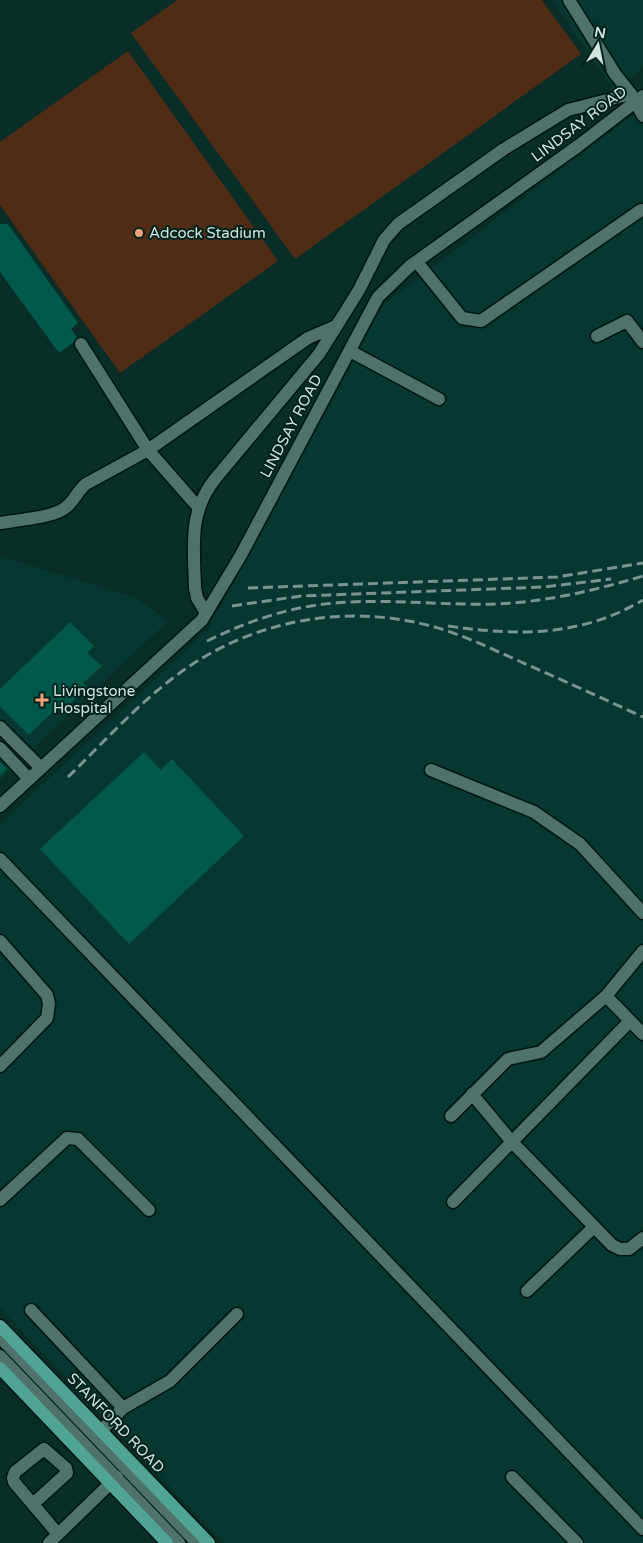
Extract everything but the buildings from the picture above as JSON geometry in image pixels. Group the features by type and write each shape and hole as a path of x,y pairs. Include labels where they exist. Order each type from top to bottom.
{"main road":[{"name":"STANFORD ROAD","path":"0,1326 101,1431 121,1473 167,1543"},
{"name":"STANFORD ROAD","path":"0,1368 121,1473 208,1543"}],"street":[{"path":"569,0 615,74 637,98 643,116"},
{"path":"206,613 197,598 195,588 195,518 207,488 319,354 358,290 384,240 412,213 504,149 568,110 637,98"},
{"name":"LINDSAY ROAD","path":"0,806 192,629 206,613 241,555 378,297 416,262 637,98"},
{"path":"416,262 462,318 481,321 641,210"},
{"path":"597,336 627,321 643,342"},
{"path":"0,523 57,513 66,508 78,491 86,484 148,450 308,338 336,326"},
{"path":"81,344 148,450 198,507"},
{"path":"350,351 439,399"},
{"path":"0,728 41,768"},
{"path":"0,748 29,780"},
{"path":"431,770 534,812 580,844 643,913"},
{"path":"0,859 643,1529"},
{"path":"0,941 47,995 49,1004 47,1018 0,1066"},
{"path":"451,1116 508,1059 541,1052 606,996 643,952"},
{"path":"606,996 643,1034"},
{"path":"453,1202 630,1021"},
{"path":"472,1094 512,1142 612,1245 620,1249 630,1249 643,1238"},
{"path":"0,1200 66,1138 71,1137 78,1139 149,1210"},
{"path":"527,1291 594,1226"},
{"path":"31,1310 123,1408"},
{"path":"101,1431 123,1408 170,1381 237,1314"},
{"path":"0,1337 121,1473 179,1543"},
{"path":"0,1356 121,1473 197,1543"},
{"path":"33,1504 67,1476 66,1468 44,1449 13,1475 14,1482 33,1504 53,1539 121,1473"},
{"path":"512,1477 577,1543"}],"shaded area":[{"path":"177,0 542,0 581,54 295,259 131,33"},
{"path":"552,0 643,0 643,67 616,94"},
{"name":"Adcock Stadium","path":"128,51 278,261 120,373 0,205 0,142"},
{"path":"643,107 643,1543 224,1543 0,1308 0,824 208,630 384,304"},
{"name":"Livingstone Hospital","path":"0,556 137,598 168,621 0,780"}],"railway":[{"path":"248,588 557,577 643,563"},
{"path":"207,641 257,620 311,606 361,602 513,603 579,593 643,576"},
{"path":"232,606 301,596 544,587 611,579"},
{"path":"448,626 499,631 548,631 596,621 620,612 643,600"},
{"path":"68,777 145,701 173,678 201,659 231,643 263,631 296,622 329,617 363,616 397,619 442,629 486,646 643,717"}],"place":[{"name":"Adcock Stadium","path":"139,233"},
{"name":"Livingstone Hospital","path":"42,700"}]}
